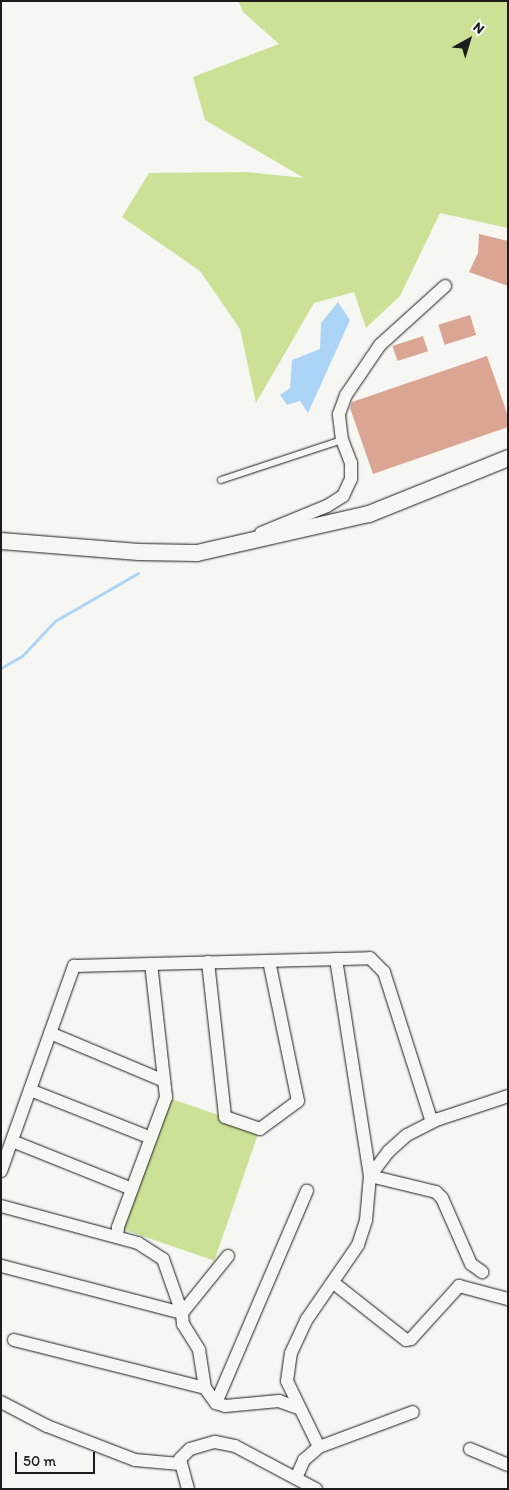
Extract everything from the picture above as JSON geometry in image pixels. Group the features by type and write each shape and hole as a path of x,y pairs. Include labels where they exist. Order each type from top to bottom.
{"street":[{"path":"224,548 327,506 343,496 351,479 351,463 342,440 339,414 346,394 363,365 385,340 444,286"},
{"path":"1,541 139,552 197,553 369,514 508,458"},
{"path":"1,1170 74,966 370,958 384,972 432,1122"},
{"path":"319,1447 298,1408 287,1382 291,1353 308,1319 335,1284 358,1246 366,1220 370,1176 336,959"},
{"path":"208,962 225,1117 260,1129 298,1102 268,961"},
{"path":"117,1237 132,1189 166,1097 151,964"},
{"path":"50,1033 164,1081"},
{"path":"30,1090 151,1138"},
{"path":"370,1176 389,1151 407,1135 432,1122 508,1096"},
{"path":"12,1141 132,1189"},
{"path":"370,1176 436,1192 442,1198 470,1264 482,1272"},
{"path":"216,1403 307,1191"},
{"path":"1,1206 138,1243 163,1259 182,1313 183,1324 199,1350 205,1388 216,1403 233,1406 279,1401 298,1408"},
{"path":"182,1313 228,1256"},
{"path":"1,1266 182,1313"},
{"path":"335,1284 406,1340 412,1339 459,1286 508,1299"},
{"path":"14,1340 205,1388"},
{"path":"1,1402 47,1426 135,1460 180,1464"},
{"path":"296,1478 304,1460 319,1447 413,1412"},
{"path":"188,1489 180,1458 190,1449 215,1442 235,1446 316,1489"},
{"path":"470,1449 508,1465"}],"lane":[{"path":"220,480 342,440"}],"green space":[{"path":"238,1 508,1 508,228 440,213 400,296 366,328 354,292 314,303 256,403 240,329 200,271 122,217 149,173 247,172 304,178 205,120 193,77 279,44 243,12"},
{"path":"166,1097 260,1129 214,1261 121,1228"}],"water":[{"path":"338,302 350,320 308,413 300,401 287,405 280,395 290,388 292,360 320,349 321,323"}],"building":[{"path":"479,234 508,241 508,286 469,272 478,253"},
{"path":"470,315 476,335 445,345 438,325"},
{"path":"423,336 428,351 398,361 393,346"},
{"path":"487,356 508,416 508,427 373,474 350,408 352,402"}],"waterway":[{"path":"1,668 22,656 55,621 138,573"}]}
